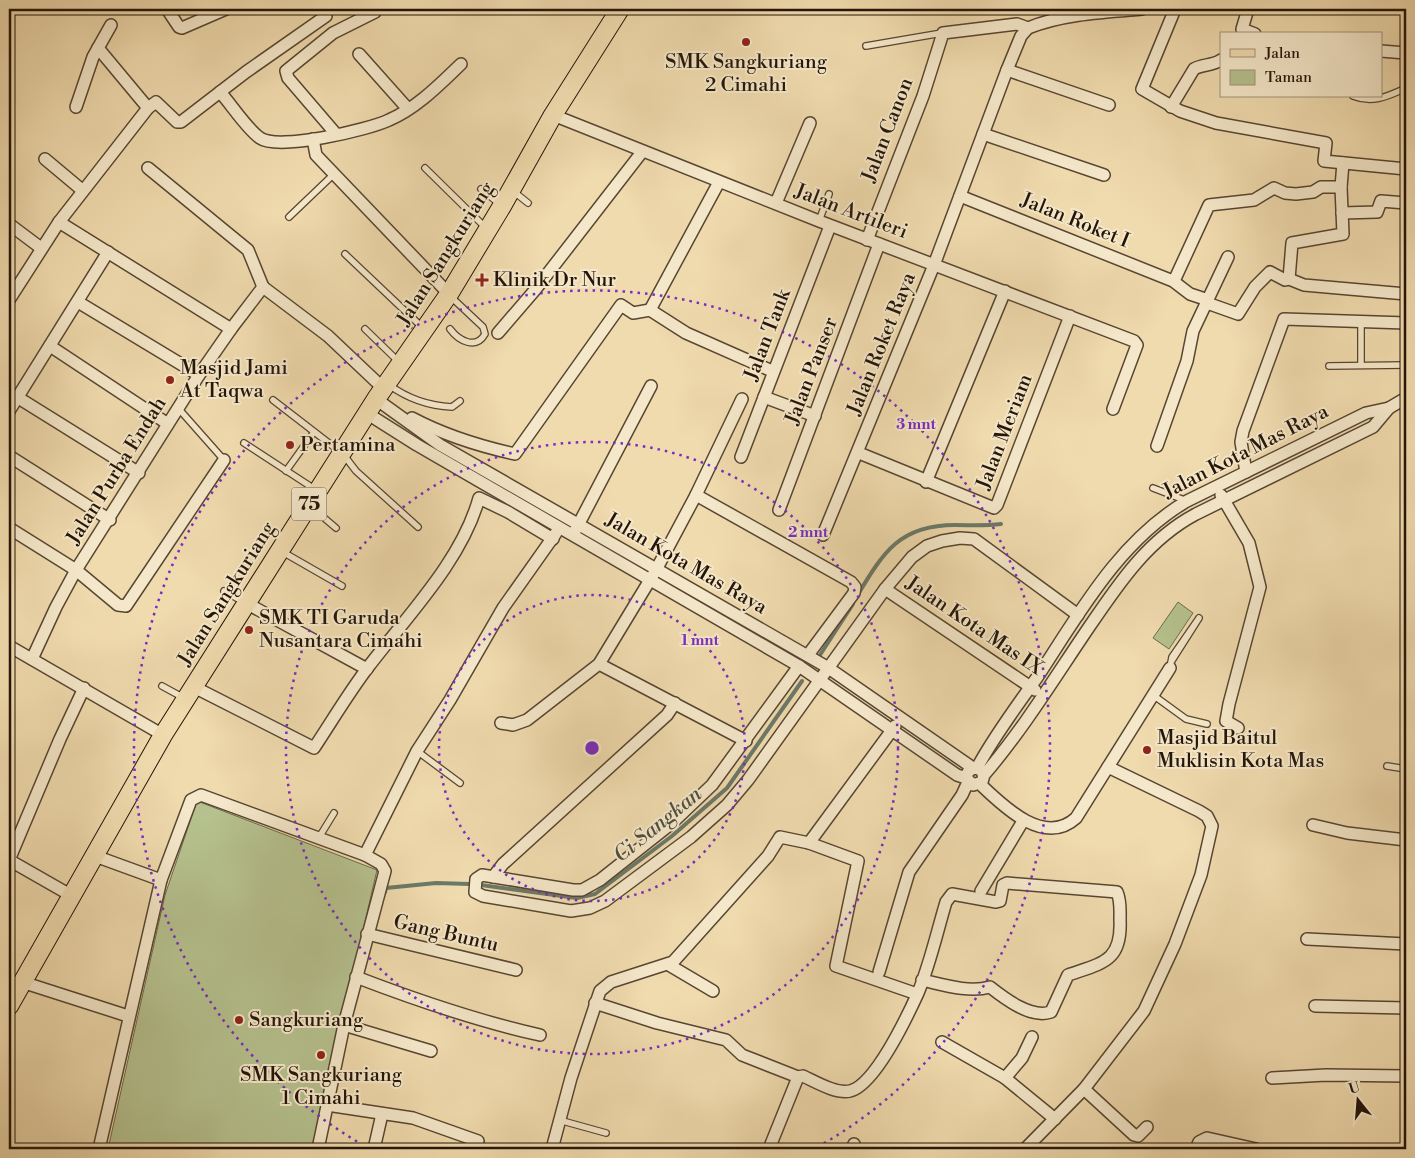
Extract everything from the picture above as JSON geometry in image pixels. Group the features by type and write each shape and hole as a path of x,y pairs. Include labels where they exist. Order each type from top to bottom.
{"main road":[{"name":"Jalan Sangkuriang","path":"9,1006 162,735 379,396 448,294 512,190 553,115 620,9"}],"street":[{"path":"167,9 179,28 182,28 226,9"},
{"path":"943,33 1017,24 1028,28 1040,23 1142,9"},
{"path":"1175,9 1141,88 1171,107 1216,123 1326,143 1324,161 1406,170"},
{"path":"1241,31 1248,9"},
{"path":"9,300 41,248 82,190 148,108 158,103 177,122 181,122 325,12 333,33"},
{"path":"336,134 288,78 286,72 333,33 375,12"},
{"path":"76,107 98,48 111,25"},
{"name":"Jalan Roket Raya","path":"823,535 934,265 1007,70 1021,36 1028,28"},
{"name":"Jalan Canon","path":"867,240 923,96 943,33"},
{"path":"98,48 148,108"},
{"path":"1382,51 1406,52"},
{"path":"359,54 408,109"},
{"path":"1171,107 1194,70 1220,61"},
{"path":"220,92 259,137 277,142 312,139 390,120 435,88 461,64"},
{"path":"1007,70 1109,105"},
{"name":"Jalan Artileri","path":"553,115 830,226 1005,290 1136,342 1137,345 1113,409"},
{"path":"776,203 810,123"},
{"path":"983,134 1104,175"},
{"path":"312,139 316,155 448,294"},
{"path":"498,333 535,290 642,152"},
{"path":"45,160 82,190"},
{"path":"1343,163 1341,187 1343,234 1292,243 1290,279 1304,285 1406,294"},
{"path":"148,168 248,250 263,287 328,336 379,396 410,418 431,428 473,443 515,454 621,306 633,313 650,310 686,333 772,372"},
{"path":"650,310 719,182"},
{"path":"1174,281 1209,205 1254,200 1274,188 1285,193 1296,194 1313,192 1321,187 1341,187"},
{"name":"Jalan Roket I","path":"960,196 1174,281 1190,294 1238,314 1255,287 1270,272 1285,280 1290,279"},
{"path":"1342,213 1377,212 1381,201 1406,204"},
{"path":"59,222 231,329"},
{"path":"9,224 41,248"},
{"name":"Jalan Tank","path":"741,457 772,372 830,226"},
{"name":"Jalan Panser","path":"780,510 880,244"},
{"path":"9,411 108,252"},
{"path":"1157,446 1187,361 1193,331 1228,257"},
{"name":"Jalan Purba Endah","path":"32,659 76,570 110,520 199,376 263,287"},
{"path":"926,482 1005,290"},
{"path":"78,302 199,376"},
{"name":"Jalan Meriam","path":"858,452 990,508 997,505 1070,316"},
{"path":"1246,472 1241,442 1243,431 1284,319 1406,323"},
{"path":"50,346 168,424"},
{"path":"576,530 651,386"},
{"name":"Jalan Kota Mas Raya","path":"379,396 436,450 559,527 576,530 649,580 799,666 957,775 975,778"},
{"name":"Jalan Kota Mas Raya","path":"379,396 436,450 576,530 656,570 828,667 900,718 975,778"},
{"path":"17,397 139,472"},
{"path":"764,398 815,416"},
{"name":"Jalan Kota Mas Raya","path":"975,778 1030,687 1104,577 1148,529 1167,513 1187,501 1366,413 1388,408 1406,398"},
{"path":"501,723 513,725 527,720 599,664 656,570 696,495 742,399"},
{"name":"Jalan Kota Mas Raya","path":"975,778 1043,695 1117,586 1158,539 1176,525 1373,427 1388,408"},
{"path":"9,456 110,520"},
{"path":"9,528 76,570 118,605 126,606 224,460"},
{"path":"1216,487 1249,543 1260,587 1226,721 1238,728"},
{"path":"696,495 851,582 855,587 854,593 808,655"},
{"path":"190,693 314,748 367,669 445,567 473,520 479,498 508,512 553,539"},
{"path":"365,855 417,751 450,700 503,608 553,539 559,527"},
{"path":"799,666 746,742 712,785 672,823 600,880 588,887 572,890 479,876 474,890 477,894 483,896 570,910 590,908 605,901 691,837 727,806 754,772 885,589 912,557 926,546 960,538 974,539 1078,615"},
{"name":"Jalan Kota Mas IX","path":"885,589 1043,695"},
{"path":"246,603 367,669"},
{"path":"9,646 162,735"},
{"path":"599,664 746,742"},
{"path":"878,972 909,872 975,778 1023,821 1045,827 1068,825 1076,818 1171,665"},
{"path":"72,896 9,860 60,738 84,688"},
{"path":"493,878 503,864 667,715 675,703"},
{"path":"809,843 900,718"},
{"path":"1025,1149 1084,1089 1144,1011 1175,944 1201,875 1212,829 1211,821 1199,811 1108,767"},
{"path":"99,1149 128,1016 161,880 191,800 195,796 201,795 365,855 381,864 385,871 366,934 344,1025 330,1105 318,1149"},
{"path":"981,891 1023,821"},
{"path":"1313,825 1333,830 1406,840"},
{"path":"552,1149 594,1004 600,991 611,982 669,965 688,947 768,856 778,839 784,837 809,843 856,859 859,863 836,966 917,994"},
{"path":"95,856 161,880"},
{"path":"594,1004 657,1023 726,1040 742,1055 798,1077 804,1076 844,1092 860,1087 879,1068 917,994 946,902 952,894 996,902 1000,901 1003,885 1007,883 1117,892 1121,929 1118,948 1106,960 1068,975 1051,1012 1044,1013 1012,1005 990,987 982,989 960,988 922,980"},
{"name":"Gang Buntu","path":"366,934 516,970"},
{"path":"1307,939 1406,944"},
{"path":"669,965 714,990"},
{"path":"356,977 427,1004 500,1026 540,1035"},
{"path":"22,982 128,1016"},
{"path":"1315,1006 1406,1008"},
{"path":"344,1025 431,1051"},
{"path":"1005,1078 1022,1058 1032,1037"},
{"path":"942,1042 1005,1078 1055,1119"},
{"path":"1272,1078 1406,1076"},
{"path":"769,1149 798,1077"},
{"path":"1084,1089 1134,1135 1138,1136 1147,1127"},
{"path":"330,1105 414,1118 478,1141"},
{"path":"374,1149 382,1114"},
{"path":"1196,1149 1203,1139 1207,1138 1256,1149"}],"lane":[{"path":"866,46 943,33"},
{"path":"1382,97 1406,88"},
{"path":"1358,98 1374,100 1379,98"},
{"path":"425,168 488,229"},
{"path":"289,218 334,174"},
{"path":"481,189 502,206"},
{"path":"512,190 528,203"},
{"path":"818,221 829,194"},
{"path":"344,254 424,330"},
{"path":"448,294 483,327 485,334 481,341 474,344 465,341 450,328"},
{"path":"1361,323 1361,364"},
{"path":"365,329 401,364"},
{"path":"1329,366 1406,364"},
{"path":"379,396 402,394 439,407 452,407 460,401"},
{"path":"273,400 343,454 356,471 418,527"},
{"path":"178,408 224,460"},
{"path":"286,471 314,432"},
{"path":"244,443 286,471 313,498 336,528"},
{"path":"1153,488 1187,501"},
{"path":"280,550 342,586"},
{"path":"224,591 246,603"},
{"path":"1199,618 1199,619 1171,665 1172,657 1199,618"},
{"path":"162,686 190,693"},
{"path":"1153,696 1186,719 1207,724"},
{"path":"417,751 460,784"},
{"path":"1387,766 1406,769"},
{"path":"318,838 334,813"},
{"path":"559,1120 606,1133"}],"green space":[{"path":"1178,602 1193,613 1169,649 1153,638"},
{"name":"Sangkuriang","path":"197,801 377,870 312,1149 108,1149 165,895"}],"waterway":[{"name":"Ci Sangkan","path":"857,596 875,567 895,544 906,536 936,526 1001,524"},
{"name":"Ci Sangkan","path":"820,655 853,604"},
{"name":"Ci Sangkan","path":"481,885 577,898 595,894 672,836 727,788 802,681"},
{"name":"Ci Sangkan","path":"385,892 386,888 436,883 470,884"}],"place":[{"name":"SMK Sangkuriang 2 Cimahi","path":"746,42"},
{"name":"Klinik Dr Nur","path":"482,280"},
{"name":"Masjid Jami At Taqwa","path":"170,380"},
{"name":"Pertamina","path":"290,445"},
{"name":"SMK TI Garuda Nusantara Cimahi","path":"249,630"},
{"name":"Masjid Baitul Muklisin Kota Mas","path":"1147,750"},
{"name":"Sangkuriang","path":"239,1020"},
{"name":"SMK Sangkuriang 1 Cimahi","path":"321,1055"}]}
